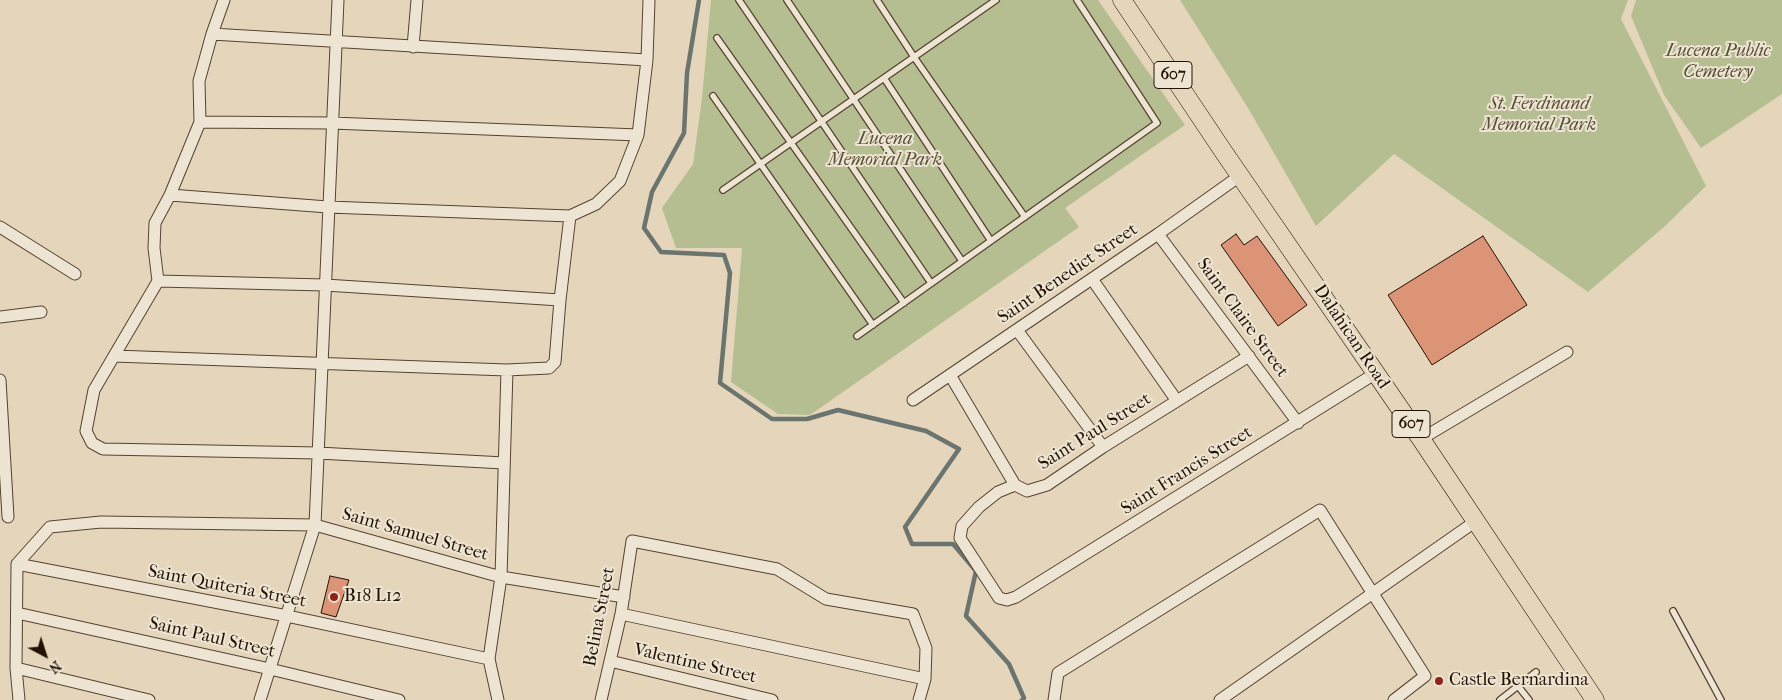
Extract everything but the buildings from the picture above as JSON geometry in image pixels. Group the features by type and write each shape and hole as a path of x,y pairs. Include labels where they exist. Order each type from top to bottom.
{"main road":[{"name":"Dalahican Road","path":"1122,0 1421,439 1595,700"}],"street":[{"path":"224,0 199,81 200,122 170,195 155,223 154,248 158,282 94,390 86,431 92,443 103,449 318,453 504,463"},
{"path":"260,700 315,525 338,0"},
{"path":"413,47 417,0"},
{"path":"170,195 328,207 570,216 596,204 620,181 638,135 647,60 650,0"},
{"path":"212,34 647,60"},
{"path":"200,122 332,123 638,135"},
{"name":"Saint Benedict Street","path":"913,400 1241,176"},
{"path":"114,356 506,370 549,368 555,362 570,216"},
{"path":"0,227 74,274"},
{"name":"Saint Claire Street","path":"1158,234 1298,423"},
{"path":"1092,279 1177,401"},
{"path":"158,282 325,285 560,300"},
{"path":"0,317 41,312"},
{"path":"1017,330 1103,447"},
{"path":"1421,439 1567,352"},
{"name":"Saint Paul Street","path":"1015,485 1027,491 1047,485 1103,447 1249,356"},
{"path":"506,370 501,577 624,597"},
{"name":"Saint Francis Street","path":"1015,485 998,492 979,507 962,526 960,538 999,598 1008,600 1376,374"},
{"path":"950,375 1015,485"},
{"path":"0,380 3,466 8,517"},
{"path":"1054,700 1058,673 1320,510 1425,676 1394,700"},
{"path":"1220,700 1476,521"},
{"name":"Saint Samuel Street","path":"17,564 50,527 101,522 315,525 501,577 488,659 498,700"},
{"name":"Belina Street","path":"601,700 621,614 632,541 777,569 826,599 913,614 926,648 925,679"},
{"path":"17,564 16,668 19,700"},
{"name":"Saint Quiteria Street","path":"17,564 287,616 488,659"},
{"name":"Saint Paul Street","path":"17,613 270,669 399,700"},
{"path":"621,614 925,679 919,700"},
{"name":"Valentine Street","path":"610,661 772,700"},
{"path":"16,668 149,700"}],"lane":[{"path":"739,0 931,283"},
{"path":"787,0 962,261"},
{"path":"877,0 914,57 1025,217"},
{"path":"723,190 996,0"},
{"path":"857,336 1157,123 1077,0"},
{"path":"718,38 904,303"},
{"path":"884,78 991,241"},
{"path":"713,96 873,325"},
{"path":"1673,611 1722,700"},
{"path":"1500,700 1536,672"},
{"path":"1518,686 1529,700"}],"green space":[{"name":"Lucena Memorial Park","path":"711,0 1098,0 1185,125 1065,208 1079,227 810,415 778,414 731,382 742,248 676,248 662,208 693,164 702,98"},
{"name":"St. Ferdinand Memorial Park","path":"1180,0 1628,0 1621,19 1706,186 1664,227 1588,292 1394,154 1316,226 1248,108"},
{"name":"Lucena Public Cemetery","path":"1636,0 1782,0 1782,94 1701,148 1664,95 1631,16"}],"waterway":[{"path":"699,0 687,73 684,133 652,192 644,228 661,252 724,255 730,273 720,383 772,419 807,419 838,410 926,431 959,449 905,527 912,544 953,544 976,571 966,616 1009,664 1024,698 1022,700"}],"place":[{"name":"B18 L12","path":"334,597"},
{"name":"Castle Bernardina","path":"1439,681"}]}
